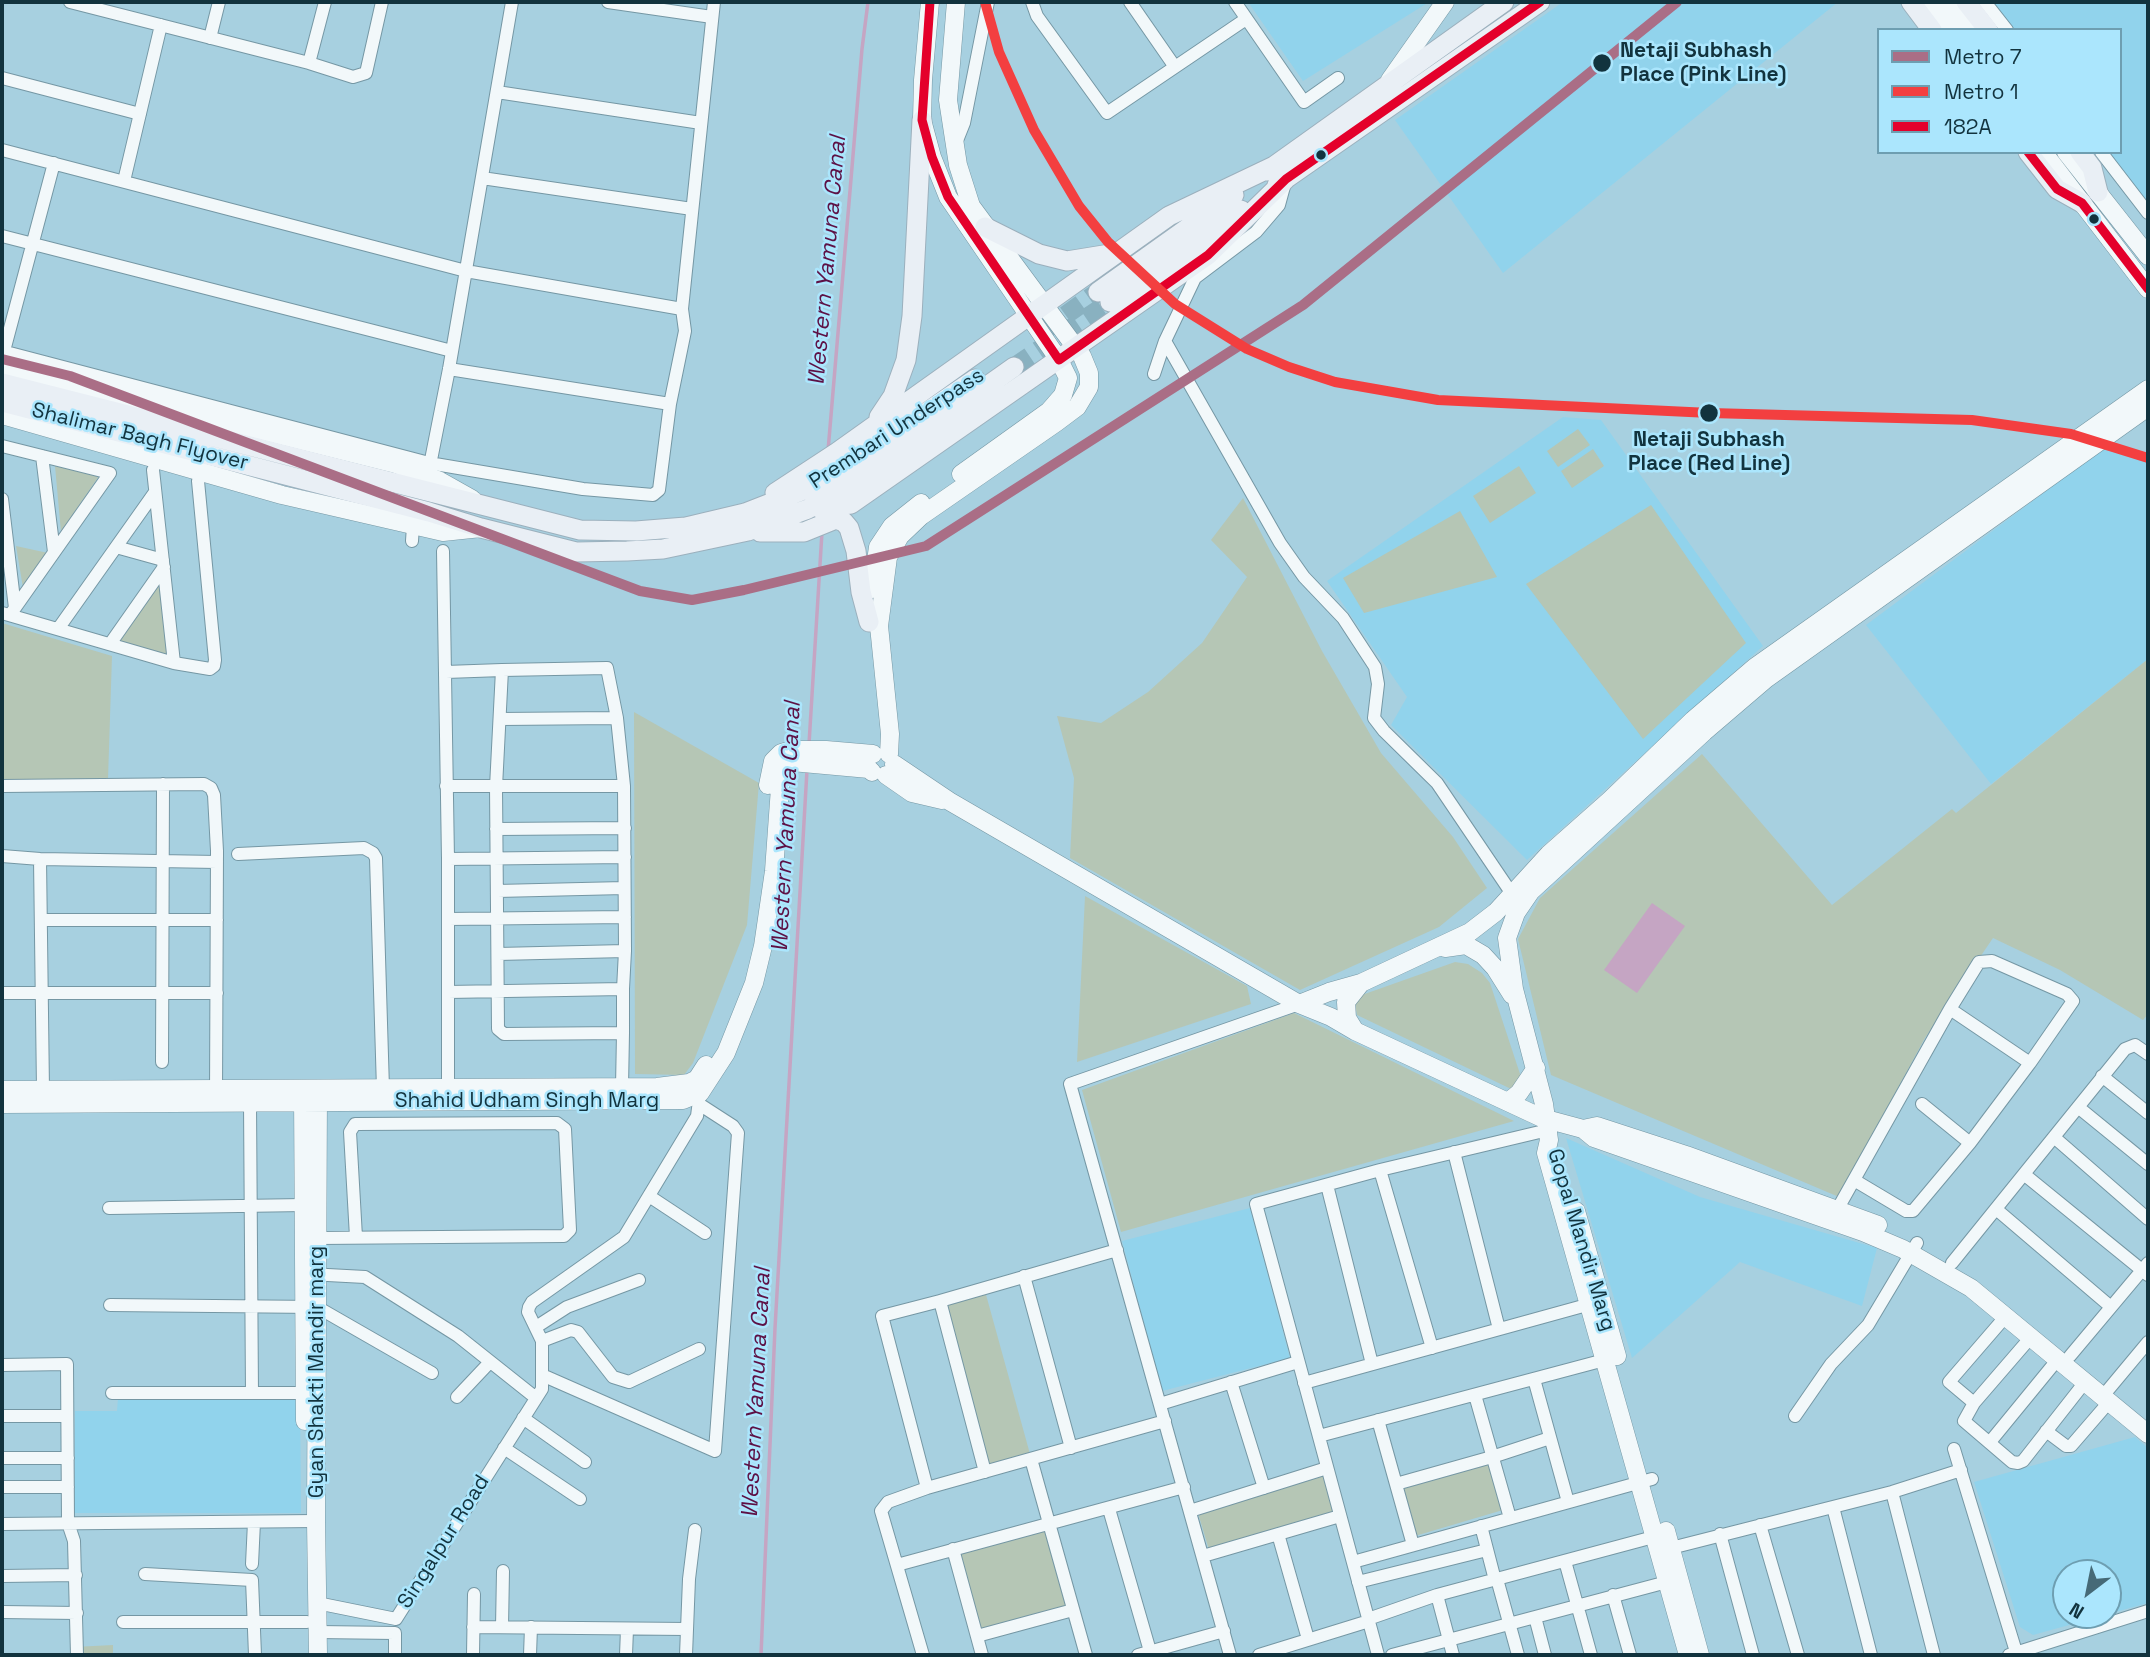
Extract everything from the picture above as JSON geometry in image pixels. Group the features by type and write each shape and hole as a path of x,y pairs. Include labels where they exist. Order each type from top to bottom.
{"main road":[{"path":"747,522 804,532 836,506 851,504 1208,255 1281,172 1386,86 1504,2"},
{"path":"1104,297 1281,172 1540,2"},
{"path":"1911,2 1931,28"},
{"path":"1966,2 1986,28"},
{"path":"747,522 838,462 869,429 893,397 906,360 912,316 917,176 922,120"},
{"path":"2030,154 2057,189 2090,198 2092,168 2071,162"},
{"path":"869,429 1169,216 1281,172"},
{"path":"985,227 1039,254 1067,261 1118,253"},
{"name":"Prembari Underpass","path":"747,522 836,506 1010,362 838,462"},
{"name":"Shalimar Bagh Flyover","path":"2,383 430,477 479,503 580,530 636,531 747,522"},
{"name":"Shalimar Bagh Flyover","path":"2,402 576,552 663,549 747,522"},
{"path":"836,506 849,528 856,551 861,592 869,622"}],"street":[{"path":"70,2 108,6 161,25 353,77 366,74 382,2"},
{"path":"210,38 219,2"},
{"path":"309,63 325,2"},
{"path":"430,477 512,2"},
{"path":"608,2 712,17"},
{"path":"54,163 2,356 396,464 430,477 653,495 661,484 670,404 685,331 682,309 714,2"},
{"path":"699,1349 629,1382 613,1377 578,1332 571,1330 542,1341 528,1312 532,1302 624,1237 697,1116 698,1092 742,987 764,870 769,773 777,755 823,758 869,769 882,762 890,734 879,626 888,557 900,536 920,516 1077,407 1089,387 1089,373 1076,348 1037,310 948,197 932,157 922,120 930,2"},
{"path":"882,762 869,622 878,547 892,526 1049,411 1063,395 1069,378 1037,310 971,205 958,164 948,100 956,2"},
{"path":"956,144 964,123 988,2"},
{"path":"1032,2 1037,16 1107,113 1246,19"},
{"path":"1130,2 1175,67"},
{"path":"1235,2 1304,102 1338,78"},
{"path":"1386,86 1445,2"},
{"path":"1926,2 1946,28"},
{"path":"1947,2 1967,28"},
{"path":"1985,2 2005,28"},
{"path":"124,181 161,25"},
{"path":"2,78 140,114"},
{"path":"497,92 701,122"},
{"path":"2,150 466,271 682,309"},
{"path":"2049,154 2071,162 2090,198 2148,289"},
{"path":"2103,154 2148,213"},
{"path":"1154,374 1165,341 1195,278 1256,232 1279,205 1281,172"},
{"path":"482,178 692,209"},
{"path":"2090,198 2148,257"},
{"path":"2,236 452,351"},
{"path":"1165,341 1280,543 1304,577 1343,618 1375,667 1378,684 1374,718 1437,783 1512,894"},
{"path":"449,369 670,404"},
{"path":"1838,618 2148,389"},
{"path":"1519,1007 1507,938 1516,913 1531,891 1693,720 1747,674 1838,618 2064,469 2148,407"},
{"path":"2,415 412,533 443,533 481,528"},
{"path":"2,446 110,473 9,612"},
{"path":"42,456 54,552"},
{"path":"153,470 174,663"},
{"path":"9,612 174,663 210,669 215,660 198,481"},
{"path":"58,629 155,492"},
{"path":"2,499 9,612"},
{"path":"116,547 163,564"},
{"path":"443,551 449,1095"},
{"path":"110,644 163,564"},
{"path":"446,672 607,668 617,718 624,786 622,1087"},
{"path":"502,670 496,787 498,1029 504,1034 623,1033"},
{"path":"500,719 617,718"},
{"path":"882,762 1299,1004 1508,1102 1548,1130"},
{"path":"2,786 204,783 211,788 214,794 217,862 216,1096"},
{"path":"162,1062 163,784"},
{"path":"446,786 624,786"},
{"path":"1230,1655 1070,1084 1360,983 1470,933 1496,912 1549,854 1615,805"},
{"path":"496,829 625,828"},
{"path":"238,854 364,849 373,853 376,858 383,1089"},
{"path":"2,856 217,862"},
{"path":"448,859 625,857"},
{"path":"40,859 43,1090"},
{"path":"497,891 624,888"},
{"path":"448,919 625,917"},
{"path":"42,920 217,920"},
{"path":"1431,950 1466,945 1483,955 1495,968 1519,1007"},
{"path":"498,954 625,951"},
{"path":"1847,1217 1854,1180 1979,962 1986,960 2067,994 2073,1002 2072,1005 2031,1063 1970,1143 1913,1211 1906,1211 1854,1180"},
{"path":"1355,1031 1347,1018 1346,1002 1360,983"},
{"path":"448,992 623,989"},
{"path":"2,993 217,993"},
{"name":"Gopal Mandir Marg","path":"1519,1007 1536,1069 1548,1130 1557,1148 1611,1358 1700,1655"},
{"path":"1950,1009 2031,1063"},
{"path":"1952,1263 2129,1046 2135,1045 2148,1054"},
{"path":"1508,1102 1519,1093 1536,1069"},
{"path":"2102,1076 2148,1113"},
{"name":"Shahid Udham Singh Marg","path":"2,1090 216,1096 311,1096 449,1095 683,1100 698,1092 689,1083 449,1095 383,1089 311,1096 250,1103 216,1096 2,1104"},
{"path":"542,1375 715,1451 738,1133 698,1092"},
{"name":"Gyan Shakti Mandir marg","path":"311,1096 303,1205 311,1274 310,1521 312,1627 318,1655"},
{"name":"Gyan Shakti Mandir marg","path":"311,1096 318,1238 311,1274"},
{"path":"250,1103 252,1393"},
{"path":"1922,1104 1970,1143"},
{"path":"2078,1107 2148,1164"},
{"path":"318,1238 564,1236 570,1230 565,1129 557,1123 355,1124 350,1132 356,1237"},
{"path":"1378,1655 1256,1204 1380,1170 1548,1130 1597,1126 1686,1155 1847,1217 1952,1263 1986,1287 2148,1434"},
{"path":"2054,1138 2148,1219"},
{"path":"1454,1152 1499,1329"},
{"path":"1380,1170 1432,1348"},
{"path":"1990,1442 2146,1269 2025,1175"},
{"path":"1327,1185 1372,1364"},
{"path":"649,1196 705,1233"},
{"path":"109,1208 303,1205"},
{"path":"1996,1209 2111,1307"},
{"path":"1914,1248 2031,1337 2064,1358 2085,1382 2148,1421"},
{"path":"1795,1416 1831,1364 1868,1325 1914,1248"},
{"path":"928,1488 882,1317 1117,1250"},
{"path":"311,1274 365,1277 458,1336 536,1398"},
{"path":"1024,1276 1071,1448"},
{"path":"536,1327 567,1307 639,1280"},
{"path":"940,1301 985,1472"},
{"path":"1304,1383 1596,1303"},
{"path":"110,1305 311,1306 432,1373"},
{"name":"Gyan Shakti Mandir marg","path":"307,1655 317,1603 304,1393 311,1306"},
{"path":"1974,1403 1949,1382 2006,1316"},
{"path":"2031,1337 1974,1403 1964,1420 2012,1462 2018,1464 2023,1461 2085,1382"},
{"name":"Singalpur Road","path":"317,1603 396,1619 542,1389 542,1341"},
{"path":"2046,1431 2066,1446 2071,1446 2148,1342"},
{"path":"1319,1436 1611,1358"},
{"path":"457,1397 490,1362"},
{"path":"1160,1404 1298,1362"},
{"path":"2,1365 67,1364 68,1523 74,1541 78,1613 77,1655"},
{"path":"1534,1379 1568,1502"},
{"path":"1231,1382 1264,1488"},
{"path":"112,1393 304,1393"},
{"path":"1475,1395 1510,1518"},
{"path":"2,1416 67,1416"},
{"path":"523,1418 585,1462"},
{"path":"1378,1420 1413,1545"},
{"path":"923,1655 881,1511 887,1502 1165,1421"},
{"path":"1396,1484 1550,1438"},
{"path":"504,1448 580,1499"},
{"path":"1954,1449 2014,1655 2148,1611"},
{"path":"2,1458 68,1458"},
{"path":"1031,1459 1086,1655"},
{"path":"1191,1511 1327,1468"},
{"path":"1259,1655 1437,1595 1565,1561 1664,1540 1720,1534 1760,1525 1892,1492 1961,1470"},
{"path":"1353,1562 1646,1480"},
{"path":"2,1487 68,1487"},
{"path":"897,1565 1184,1487"},
{"path":"1892,1492 1934,1655"},
{"path":"1833,1507 1871,1655"},
{"path":"1109,1509 1144,1653 1224,1631"},
{"path":"1203,1556 1340,1516"},
{"path":"2,1524 310,1521"},
{"path":"252,1564 254,1522"},
{"path":"1760,1525 1798,1655"},
{"path":"1481,1526 1518,1655"},
{"path":"686,1655 689,1578 695,1531"},
{"path":"1278,1534 1308,1639"},
{"path":"1720,1534 1753,1655"},
{"name":"Gopal Mandir Marg","path":"1664,1540 1667,1582 1688,1655"},
{"path":"953,1549 982,1655"},
{"path":"1358,1582 1487,1550"},
{"path":"1565,1561 1591,1655"},
{"path":"502,1627 503,1571"},
{"path":"145,1573 252,1580 255,1655"},
{"path":"2,1576 76,1575"},
{"path":"1392,1655 1416,1652 1509,1622 1667,1582"},
{"path":"473,1655 474,1594"},
{"path":"1437,1595 1453,1655"},
{"path":"1613,1595 1630,1655"},
{"path":"977,1636 1073,1610"},
{"path":"2,1612 78,1613"},
{"path":"1535,1617 1545,1655"},
{"path":"123,1622 255,1622 394,1633 395,1655"},
{"path":"474,1627 687,1629"},
{"path":"530,1655 531,1627"},
{"path":"626,1655 627,1629"}],"shaded area":[{"path":"1248,2 1429,2 1303,81"},
{"path":"1563,2 1838,2 1503,273 1395,120"},
{"path":"1990,2 2148,2 2148,205 2109,154 2122,154 2122,28 2010,28"},
{"path":"1563,417 1601,420 1763,646 1527,860 1391,725 1407,697 1327,581"},
{"path":"2108,445 2148,461 2148,659 1991,784 1866,625"},
{"path":"1652,903 1685,926 1637,993 1604,970"},
{"path":"1566,1138 1700,1197 1877,1248 1862,1306 1740,1262 1632,1358"},
{"path":"1250,1208 1290,1358 1162,1391 1122,1241"},
{"path":"118,1398 300,1399 301,1513 75,1513 75,1411 117,1411"},
{"path":"2135,1437 2148,1448 2148,1603 2122,1610 2122,1559 2052,1559 2052,1629 2055,1629 2033,1635 2020,1627 1974,1482"}],"green space":[{"path":"1578,429 1590,445 1558,467 1547,451"},
{"path":"1593,449 1604,466 1572,488 1561,471"},
{"path":"55,466 99,476 61,532"},
{"path":"1519,466 1536,493 1490,523 1473,496"},
{"path":"1243,498 1322,651 1381,753 1453,837 1487,888 1439,927 1300,990 1070,858 1074,778 1057,716 1101,723 1148,692 1202,643 1247,577 1211,540"},
{"path":"1651,505 1746,643 1643,739 1526,584"},
{"path":"1460,511 1497,577 1364,613 1343,578"},
{"path":"16,546 48,553 23,588"},
{"path":"161,580 167,656 118,641"},
{"path":"2,623 112,656 108,779 2,780"},
{"path":"2148,659 2148,1014 2143,1020 2060,970 1993,938 1925,1038 1839,1197 1551,1075 1518,939 1540,898 1702,754 1832,905 1952,809 1956,813"},
{"path":"634,712 759,783 747,925 693,1063 684,1075 635,1074"},
{"path":"1085,896 1247,986 1251,1004 1077,1062"},
{"path":"1455,962 1468,964 1482,973 1490,983 1523,1083 1518,1090 1357,1015 1355,1003 1359,996"},
{"path":"1294,1013 1514,1121 1121,1232 1082,1090"},
{"path":"985,1291 1030,1454 988,1466 943,1303"},
{"path":"1489,1463 1503,1510 1415,1536 1401,1488"},
{"path":"1324,1476 1335,1513 1209,1550 1198,1513"},
{"path":"1045,1530 1066,1607 980,1630 958,1554"},
{"path":"113,1645 113,1655 74,1655 74,1647"}],"waterway":[{"name":"Western Yamuna Canal","path":"828,451 868,2"},
{"name":"Western Yamuna Canal","path":"809,744 822,532"},
{"name":"Western Yamuna Canal","path":"761,1655 775,1328 807,770"}],"tunnel":[{"path":"1042,332 1098,292"},
{"path":"1014,367 1110,302"}],"metro line":[{"name":"1","path":"985,2 999,52 1034,130 1079,206 1108,242 1175,304 1247,349 1289,367 1335,382 1438,400 1710,413 1972,420 2071,434 2148,458"},
{"name":"7","path":"2,359 70,376 640,591 692,600 744,590 926,546 1303,305 1677,2"}],"transit line":[{"name":"182A","path":"930,2 922,120 932,157 948,197 1059,360 1208,255 1286,179 1540,2"},
{"name":"182A","path":"2030,154 2057,189 2082,203 2148,289"}],"place":[{"name":"Netaji Subhash Place (Pink Line)","path":"1602,63"},
{"name":"Netaji Subhash Place (Red Line)","path":"1709,413"}]}
